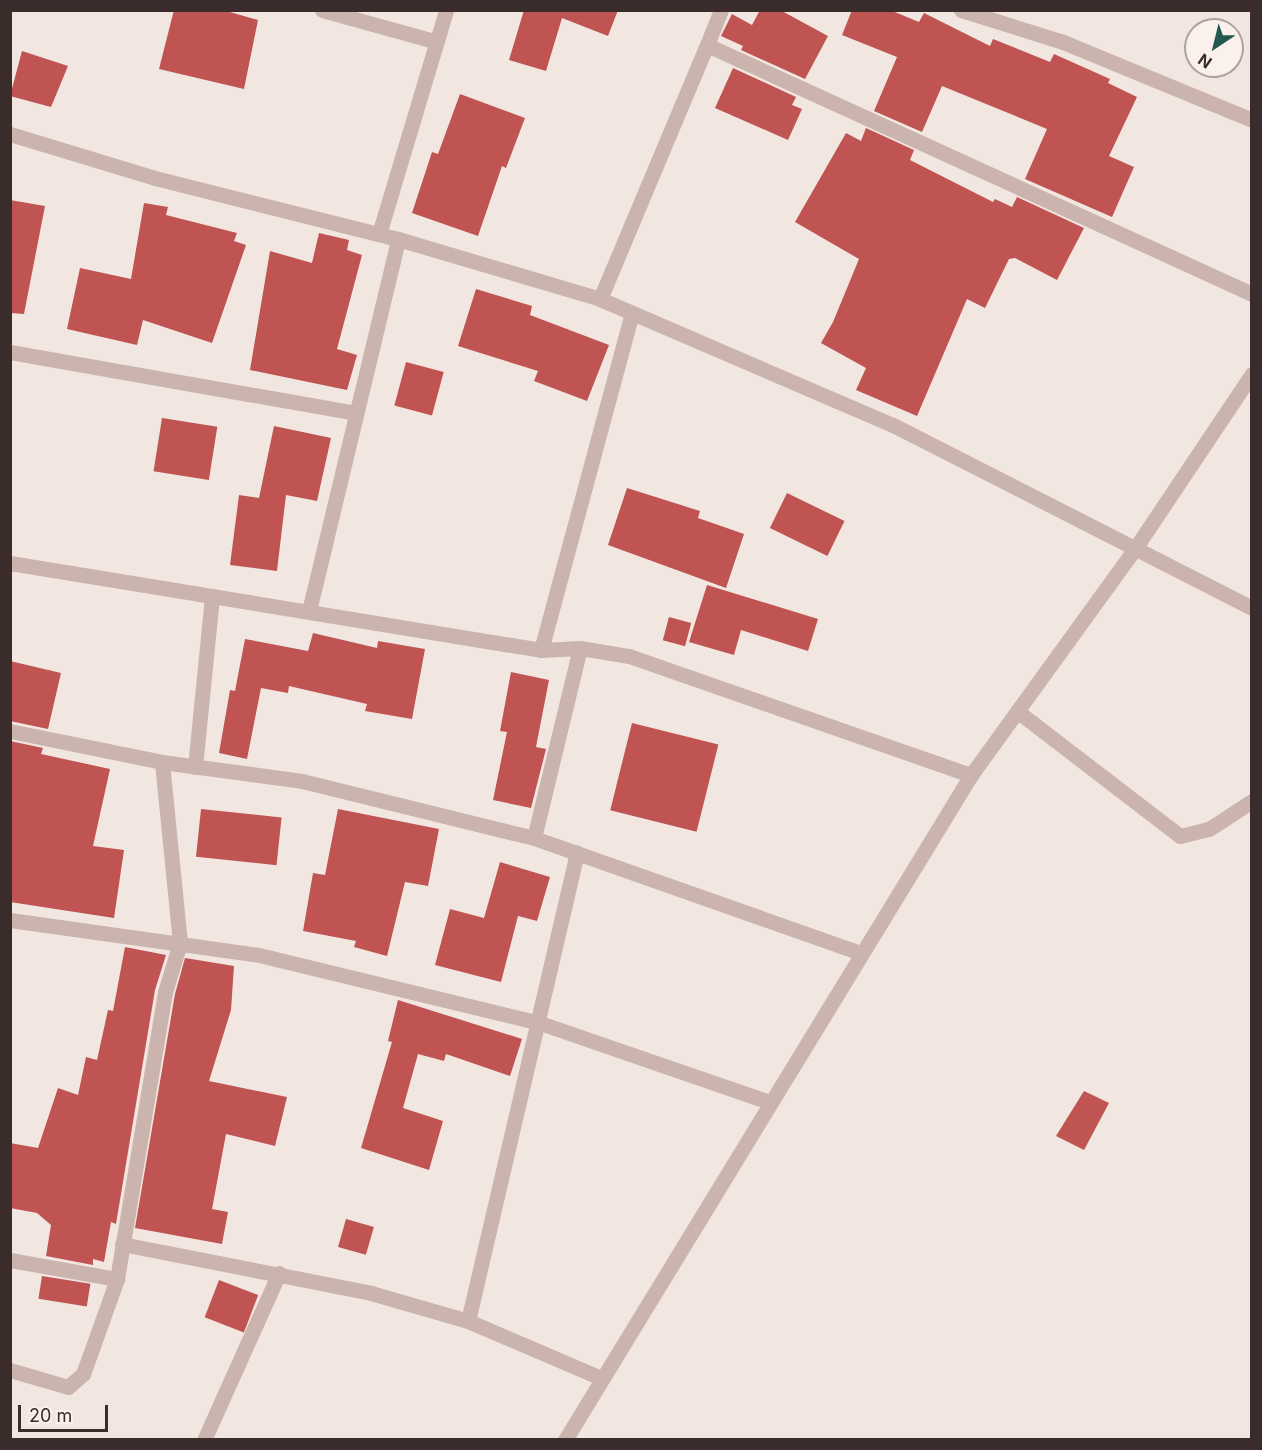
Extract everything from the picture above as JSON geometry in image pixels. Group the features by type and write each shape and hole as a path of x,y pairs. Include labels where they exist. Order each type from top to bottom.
{"street":[{"path":"322,10 437,42"},
{"path":"378,234 446,10"},
{"path":"600,299 721,10"},
{"path":"961,10 1063,42 1251,120"},
{"path":"707,45 1251,294"},
{"path":"10,134 155,178 398,239 600,299 893,425 1136,547 1251,608"},
{"path":"309,612 398,239"},
{"path":"541,650 633,313"},
{"path":"10,352 356,413"},
{"path":"565,1440 769,1102 971,775 1136,547 1251,374"},
{"path":"10,563 541,650 580,648 630,656 971,775"},
{"path":"195,767 212,596"},
{"path":"534,838 580,648"},
{"path":"1017,711 1180,836 1209,829 1251,801"},
{"path":"10,731 162,762 302,781 534,838 861,952"},
{"path":"10,1370 68,1387 83,1374 117,1279 165,992 180,943 162,762"},
{"path":"468,1321 540,1023 577,853"},
{"path":"10,920 259,955 540,1023 769,1102"},
{"path":"122,1244 279,1273 371,1293 468,1321 601,1378"},
{"path":"10,1260 117,1279"},
{"path":"204,1440 279,1273"}],"building":[{"path":"174,10 223,10 258,20 244,89 159,69"},
{"path":"524,10 618,10 608,36 562,18 546,71 509,60"},
{"path":"760,10 780,10 828,36 805,79 741,50 743,46 721,36 732,14 752,25"},
{"path":"852,10 890,10 919,22 924,13 990,46 993,39 1050,62 1054,54 1110,79 1108,83 1137,97 1109,156 1134,167 1112,217 1025,179 1047,129 942,86 922,132 874,111 897,57 842,35"},
{"path":"22,51 68,66 51,107 10,96"},
{"path":"733,68 796,97 792,105 802,109 788,140 715,108"},
{"path":"460,94 525,118 506,168 502,166 478,236 412,213 432,152 438,154"},
{"path":"866,128 914,150 910,160 993,202 995,199 1012,207 1017,197 1084,228 1057,280 1015,258 1009,259 985,308 967,299 917,416 856,390 866,368 821,343 833,322 859,259 795,222 846,133 861,141"},
{"path":"10,200 45,206 24,314 10,313"},
{"path":"144,203 168,207 166,215 237,233 234,241 246,245 212,343 143,320 137,345 67,329 80,268 131,279"},
{"path":"319,233 349,240 347,250 362,255 337,349 357,355 347,390 250,370 270,251 312,263"},
{"path":"476,289 532,306 530,315 609,345 587,401 534,381 538,371 458,346"},
{"path":"406,362 444,372 432,416 394,405"},
{"path":"162,418 217,427 209,480 154,471"},
{"path":"274,426 331,438 317,501 286,495 277,571 230,565 239,495 259,498"},
{"path":"627,488 700,511 698,518 744,534 726,588 608,545"},
{"path":"787,493 845,521 827,556 770,528"},
{"path":"707,585 818,619 808,651 741,630 734,655 689,642"},
{"path":"669,617 691,623 685,646 663,640"},
{"path":"313,633 377,648 378,641 425,649 412,719 365,711 367,704 289,686 288,693 261,688 247,759 219,753 230,690 235,691 245,639 308,651"},
{"path":"10,661 61,673 48,729 10,721"},
{"path":"511,672 549,680 536,747 546,749 531,808 493,800 507,732 500,731"},
{"path":"632,723 718,745 697,832 610,810"},
{"path":"10,741 43,748 41,754 110,769 93,846 124,850 114,918 10,902"},
{"path":"201,809 282,817 277,865 196,857"},
{"path":"338,809 439,829 428,886 405,882 387,956 354,947 356,941 303,931 313,873 325,875"},
{"path":"500,862 550,877 537,921 518,916 501,982 435,965 450,909 484,918"},
{"path":"125,947 166,955 155,990 116,1224 111,1222 104,1262 93,1259 93,1265 46,1256 51,1225 37,1213 10,1208 10,1143 38,1148 58,1088 78,1095 86,1057 97,1060 108,1010 113,1011"},
{"path":"185,958 234,966 231,1010 209,1081 287,1097 275,1146 226,1134 212,1209 228,1212 222,1244 135,1228 175,994"},
{"path":"398,1000 522,1039 510,1076 446,1054 444,1061 418,1054 403,1108 443,1121 429,1170 361,1148 392,1042 388,1041"},
{"path":"1084,1091 1109,1103 1084,1150 1056,1136"},
{"path":"346,1219 374,1227 366,1255 338,1247"},
{"path":"42,1276 90,1284 87,1306 38,1299"},
{"path":"219,1280 258,1295 244,1332 205,1317"}]}
